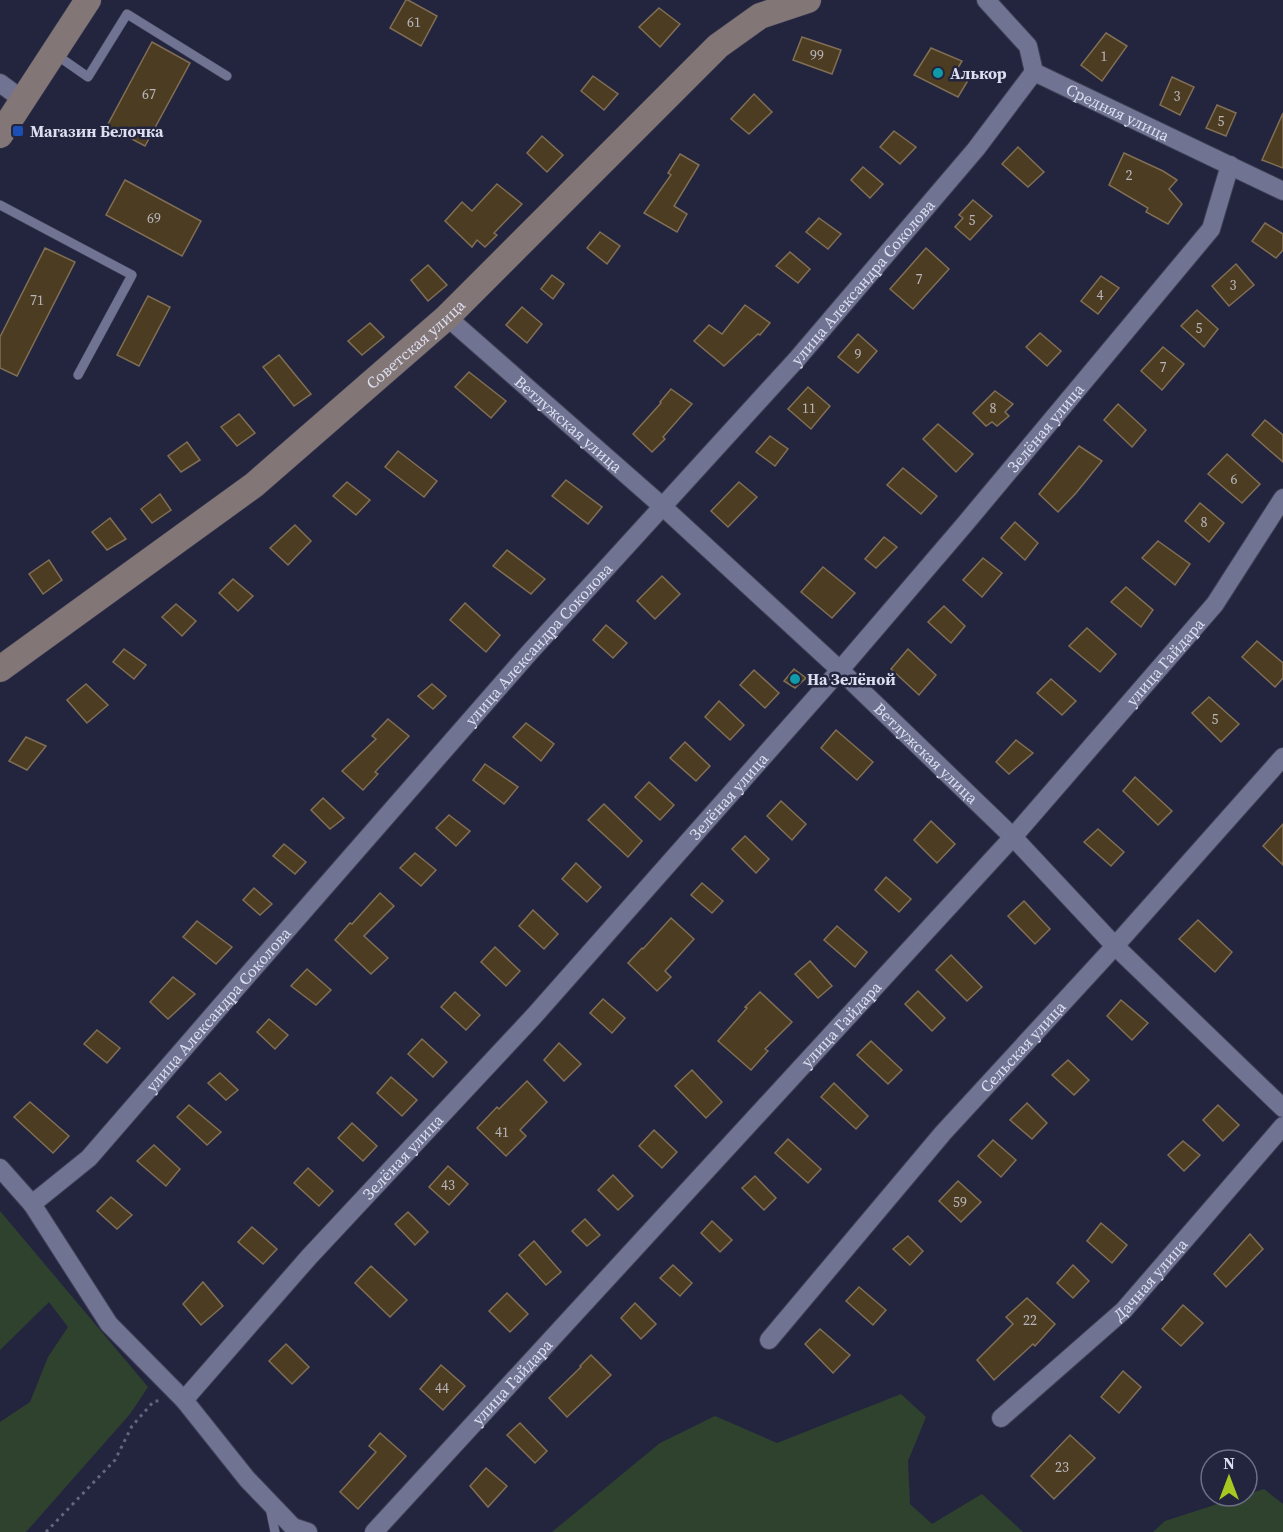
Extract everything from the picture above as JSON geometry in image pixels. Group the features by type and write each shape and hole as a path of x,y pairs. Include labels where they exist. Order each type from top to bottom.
{"street":[{"path":"0,135 88,0"},
{"name":"Советская улица","path":"0,669 254,485 447,317 718,45 760,16 808,0"},
{"path":"986,0 1028,46 1034,72"},
{"name":"Средняя улица","path":"1034,72 1283,191"},
{"name":"улица Александра Соколова","path":"32,1204 89,1158 529,653 797,359 976,149 1034,72"},
{"path":"0,83 23,100"},
{"name":"Зелёная улица","path":"184,1400 309,1257 534,1016 840,670 965,524 1211,229 1230,165"},
{"name":"Ветлужская улица","path":"447,317 662,506 840,670 1012,837 1116,946 1283,1108"},
{"name":"улица Гайдара","path":"374,1532 1012,837 1215,604 1283,498"},
{"name":"Сельская улица","path":"769,1340 943,1133 1116,946 1283,757"},
{"name":"Дачная улица","path":"1001,1418 1124,1310 1283,1126"},
{"path":"0,1168 32,1204 109,1324 184,1400 247,1479 269,1502 293,1527 308,1532"}],"lane":[{"path":"53,53 88,77 127,14 226,76"},
{"path":"0,205 132,275 78,375"},
{"path":"269,1502 276,1532"}],"path":[{"path":"46,1532 115,1460 132,1426 154,1401 184,1400"}],"green space":[{"path":"0,1211 148,1387 130,1414 26,1532 0,1532 0,1422 30,1402 48,1357 68,1327 49,1302 0,1350"},
{"path":"901,1394 926,1417 908,1461 910,1504 932,1524 982,1494 1023,1532 552,1532 660,1443 715,1416 777,1443"},
{"path":"1264,1489 1283,1504 1283,1532 1153,1532 1165,1521 1205,1508 1259,1508 1259,1490"}],"building":[{"path":"406,0 437,16 421,46 390,28"},
{"path":"659,8 680,24 660,47 639,27"},
{"path":"1106,33 1127,46 1102,81 1081,65"},
{"path":"802,37 841,50 832,74 793,60"},
{"path":"152,42 190,63 145,146 107,126"},
{"name":"Алькор","path":"931,48 962,61 956,71 970,77 958,97 914,75"},
{"path":"593,76 618,94 604,110 581,91"},
{"path":"1172,77 1194,87 1180,115 1160,105"},
{"path":"754,94 772,112 749,134 731,119"},
{"path":"1217,105 1236,113 1226,136 1206,128"},
{"path":"1283,113 1283,168 1262,160"},
{"path":"894,131 916,147 900,164 880,147"},
{"path":"542,136 563,155 547,172 527,153"},
{"path":"1018,147 1044,172 1028,187 1002,164"},
{"path":"1124,153 1177,180 1169,189 1182,204 1168,224 1146,212 1148,208 1109,185"},
{"path":"680,154 699,165 674,206 687,214 677,232 644,213 671,175 668,173"},
{"path":"863,167 883,184 870,198 851,180"},
{"path":"125,180 201,221 182,256 106,215"},
{"path":"497,184 522,204 494,233 497,235 485,247 477,240 472,247 445,221 462,202 472,211"},
{"path":"973,200 992,216 970,240 955,227 963,218 959,215"},
{"path":"819,218 841,234 828,249 806,232"},
{"path":"1265,223 1283,234 1283,250 1276,258 1252,241"},
{"path":"600,232 620,246 607,264 587,248"},
{"path":"45,248 75,262 17,376 0,368 0,337"},
{"path":"926,248 949,269 913,309 890,289"},
{"path":"790,252 810,269 798,283 776,266"},
{"path":"1236,264 1254,285 1229,306 1212,286"},
{"path":"428,265 447,285 428,301 411,280"},
{"path":"552,275 564,284 553,299 541,289"},
{"path":"1101,276 1119,288 1098,314 1081,301"},
{"path":"148,296 170,307 139,366 117,355"},
{"path":"745,305 770,323 760,335 758,334 724,366 694,341 709,325 722,334"},
{"path":"522,307 542,324 527,343 506,325"},
{"path":"1197,310 1218,329 1204,347 1181,326"},
{"path":"370,323 384,337 362,355 348,341"},
{"path":"1040,333 1061,351 1047,366 1026,347"},
{"path":"858,334 877,351 858,373 838,357"},
{"path":"1163,347 1184,364 1162,390 1141,371"},
{"path":"279,355 311,394 294,406 263,367"},
{"path":"469,372 506,401 491,418 455,387"},
{"path":"808,387 830,406 811,429 788,409"},
{"path":"671,389 692,404 652,452 633,434"},
{"path":"995,391 1013,404 1005,412 1009,416 997,426 992,422 986,426 973,413"},
{"path":"1118,404 1146,430 1132,447 1104,420"},
{"path":"239,414 255,433 237,446 221,427"},
{"path":"1265,420 1283,435 1283,462 1252,435"},
{"path":"938,424 973,454 956,472 923,439"},
{"path":"770,436 788,449 775,466 756,452"},
{"path":"187,442 200,460 181,472 168,456"},
{"path":"1079,446 1102,461 1058,512 1039,494"},
{"path":"398,451 437,481 424,497 385,467"},
{"path":"1227,454 1260,484 1242,503 1208,474"},
{"path":"903,468 937,496 921,514 887,485"},
{"path":"566,480 602,507 588,524 552,496"},
{"path":"347,482 370,500 356,515 333,496"},
{"path":"739,482 757,497 728,527 711,511"},
{"path":"160,494 171,510 152,523 141,509"},
{"path":"1200,503 1224,523 1209,542 1185,521"},
{"path":"110,518 126,539 107,550 92,532"},
{"path":"1015,522 1038,543 1025,560 1001,538"},
{"path":"295,525 311,541 288,565 270,548"},
{"path":"884,537 897,547 876,568 865,559"},
{"path":"1158,541 1190,564 1175,585 1142,558"},
{"path":"507,550 545,579 531,594 493,566"},
{"path":"983,558 1002,573 982,597 963,580"},
{"path":"49,560 62,580 43,594 29,574"},
{"path":"823,567 855,593 832,618 801,592"},
{"path":"662,576 680,594 655,619 637,601"},
{"path":"233,579 253,596 238,611 219,593"},
{"path":"1126,587 1153,610 1141,627 1111,602"},
{"path":"465,603 500,635 486,652 450,620"},
{"path":"176,604 196,621 182,636 162,617"},
{"path":"944,606 965,626 951,643 928,622"},
{"path":"606,625 627,643 613,658 593,640"},
{"path":"1087,628 1116,654 1100,672 1069,646"},
{"path":"1257,641 1283,663 1283,678 1275,687 1242,657"},
{"path":"124,649 146,665 134,679 113,662"},
{"path":"908,649 936,675 919,695 891,669"},
{"name":"На Зелёной","path":"794,669 806,678 795,688 784,681"},
{"path":"754,670 779,693 765,708 740,685"},
{"path":"1051,679 1076,701 1062,715 1037,693"},
{"path":"86,684 108,705 87,723 67,700"},
{"path":"432,684 446,696 433,709 418,696"},
{"path":"1209,697 1239,724 1221,742 1192,713"},
{"path":"719,701 744,725 730,740 705,717"},
{"path":"388,719 409,736 375,772 378,774 363,790 342,771 376,739 372,736"},
{"path":"526,723 554,744 541,761 513,737"},
{"path":"836,730 873,762 857,780 821,748"},
{"path":"26,737 46,746 27,770 9,761"},
{"path":"1016,740 1033,753 1009,774 996,762"},
{"path":"685,742 710,766 696,781 670,758"},
{"path":"485,764 518,787 504,804 473,780"},
{"path":"1135,777 1172,811 1158,825 1123,791"},
{"path":"649,782 674,805 660,820 635,797"},
{"path":"323,798 344,818 330,829 311,810"},
{"path":"781,801 806,824 792,840 767,816"},
{"path":"604,804 642,841 628,857 588,820"},
{"path":"449,815 470,831 456,846 436,828"},
{"path":"931,821 955,844 937,863 914,840"},
{"path":"1283,824 1283,865 1263,846"},
{"path":"1098,829 1124,852 1111,866 1084,842"},
{"path":"745,836 769,859 756,873 732,849"},
{"path":"284,844 306,862 295,874 273,856"},
{"path":"415,853 436,870 421,886 400,868"},
{"path":"576,863 601,887 587,902 562,879"},
{"path":"886,877 911,899 899,912 875,890"},
{"path":"702,883 723,901 712,913 691,895"},
{"path":"254,888 272,904 260,915 243,900"},
{"path":"380,893 394,906 364,936 388,958 371,974 335,940"},
{"path":"1024,901 1050,929 1035,944 1008,916"},
{"path":"533,910 558,934 544,949 519,926"},
{"path":"671,918 694,939 665,971 671,977 657,991 628,963"},
{"path":"1198,920 1232,952 1215,972 1179,939"},
{"path":"197,921 232,947 216,964 183,937"},
{"path":"837,926 867,952 855,967 824,940"},
{"path":"495,947 520,971 506,986 481,962"},
{"path":"951,955 982,987 967,1001 936,970"},
{"path":"810,961 832,986 818,998 795,974"},
{"path":"307,969 331,990 316,1005 291,986"},
{"path":"173,977 195,994 168,1019 150,1002"},
{"path":"918,991 945,1018 932,1031 905,1004"},
{"path":"455,992 480,1015 466,1030 441,1007"},
{"path":"760,992 792,1022 765,1049 768,1051 751,1070 718,1041"},
{"path":"603,999 625,1018 612,1033 590,1013"},
{"path":"1121,1000 1148,1023 1132,1040 1107,1016"},
{"path":"269,1019 288,1035 275,1049 257,1032"},
{"path":"97,1030 120,1048 107,1063 84,1044"},
{"path":"422,1039 447,1062 433,1077 408,1054"},
{"path":"871,1041 902,1070 888,1084 857,1055"},
{"path":"559,1043 581,1064 564,1081 544,1060"},
{"path":"1068,1060 1089,1080 1074,1095 1052,1075"},
{"path":"692,1070 722,1102 706,1118 675,1086"},
{"path":"220,1073 238,1090 226,1100 208,1083"},
{"path":"391,1077 417,1100 402,1116 377,1093"},
{"path":"527,1081 547,1102 520,1130 526,1136 506,1156 477,1128"},
{"path":"834,1083 868,1116 856,1129 821,1097"},
{"path":"30,1102 69,1136 53,1153 14,1117"},
{"path":"1027,1103 1047,1123 1032,1139 1010,1120"},
{"path":"189,1105 221,1132 207,1145 177,1117"},
{"path":"1218,1105 1239,1125 1223,1141 1203,1120"},
{"path":"352,1123 377,1146 363,1161 338,1138"},
{"path":"654,1130 677,1152 662,1168 639,1146"},
{"path":"788,1139 821,1169 808,1183 775,1153"},
{"path":"993,1140 1016,1160 1001,1177 978,1156"},
{"path":"1183,1141 1200,1155 1184,1171 1168,1155"},
{"path":"154,1145 180,1169 166,1186 137,1161"},
{"path":"448,1166 468,1184 449,1205 429,1187"},
{"path":"308,1168 333,1191 319,1206 294,1183"},
{"path":"613,1175 633,1196 618,1210 598,1190"},
{"path":"755,1176 776,1198 764,1210 742,1188"},
{"path":"958,1181 981,1202 961,1222 939,1201"},
{"path":"111,1197 132,1215 117,1229 97,1211"},
{"path":"408,1212 428,1232 415,1245 395,1224"},
{"path":"585,1219 600,1235 587,1246 572,1231"},
{"path":"712,1221 732,1240 720,1252 701,1233"},
{"path":"1101,1223 1127,1245 1112,1263 1087,1241"},
{"path":"252,1227 277,1249 263,1264 238,1242"},
{"path":"1250,1234 1263,1249 1226,1287 1214,1274"},
{"path":"908,1236 923,1251 910,1265 893,1249"},
{"path":"534,1241 561,1272 546,1285 519,1255"},
{"path":"673,1265 692,1283 680,1296 660,1278"},
{"path":"1073,1265 1089,1281 1073,1298 1057,1283"},
{"path":"371,1266 407,1300 390,1317 355,1283"},
{"path":"203,1282 223,1306 201,1325 183,1304"},
{"path":"859,1287 886,1310 873,1325 846,1301"},
{"path":"507,1293 528,1314 510,1332 489,1311"},
{"path":"1027,1298 1055,1324 1035,1346 1033,1344 994,1380 977,1360 1013,1324 1006,1317"},
{"path":"635,1303 656,1324 641,1339 621,1318"},
{"path":"1183,1305 1203,1323 1181,1346 1162,1329"},
{"path":"820,1329 850,1355 833,1373 805,1344"},
{"path":"286,1344 309,1367 292,1384 269,1361"},
{"path":"591,1355 611,1375 567,1417 549,1398"},
{"path":"441,1365 465,1386 443,1410 420,1389"},
{"path":"1123,1371 1141,1387 1119,1413 1101,1397"},
{"path":"520,1423 547,1451 535,1463 507,1435"},
{"path":"380,1433 406,1456 358,1509 340,1492 376,1452 369,1446"},
{"path":"1070,1435 1095,1458 1054,1499 1031,1476"},
{"path":"486,1468 507,1486 488,1507 470,1486"}],"place":[{"name":"Алькор","path":"938,73"},
{"name":"Магазин Белочка","path":"18,131"},
{"name":"На Зелёной","path":"795,679"}]}
